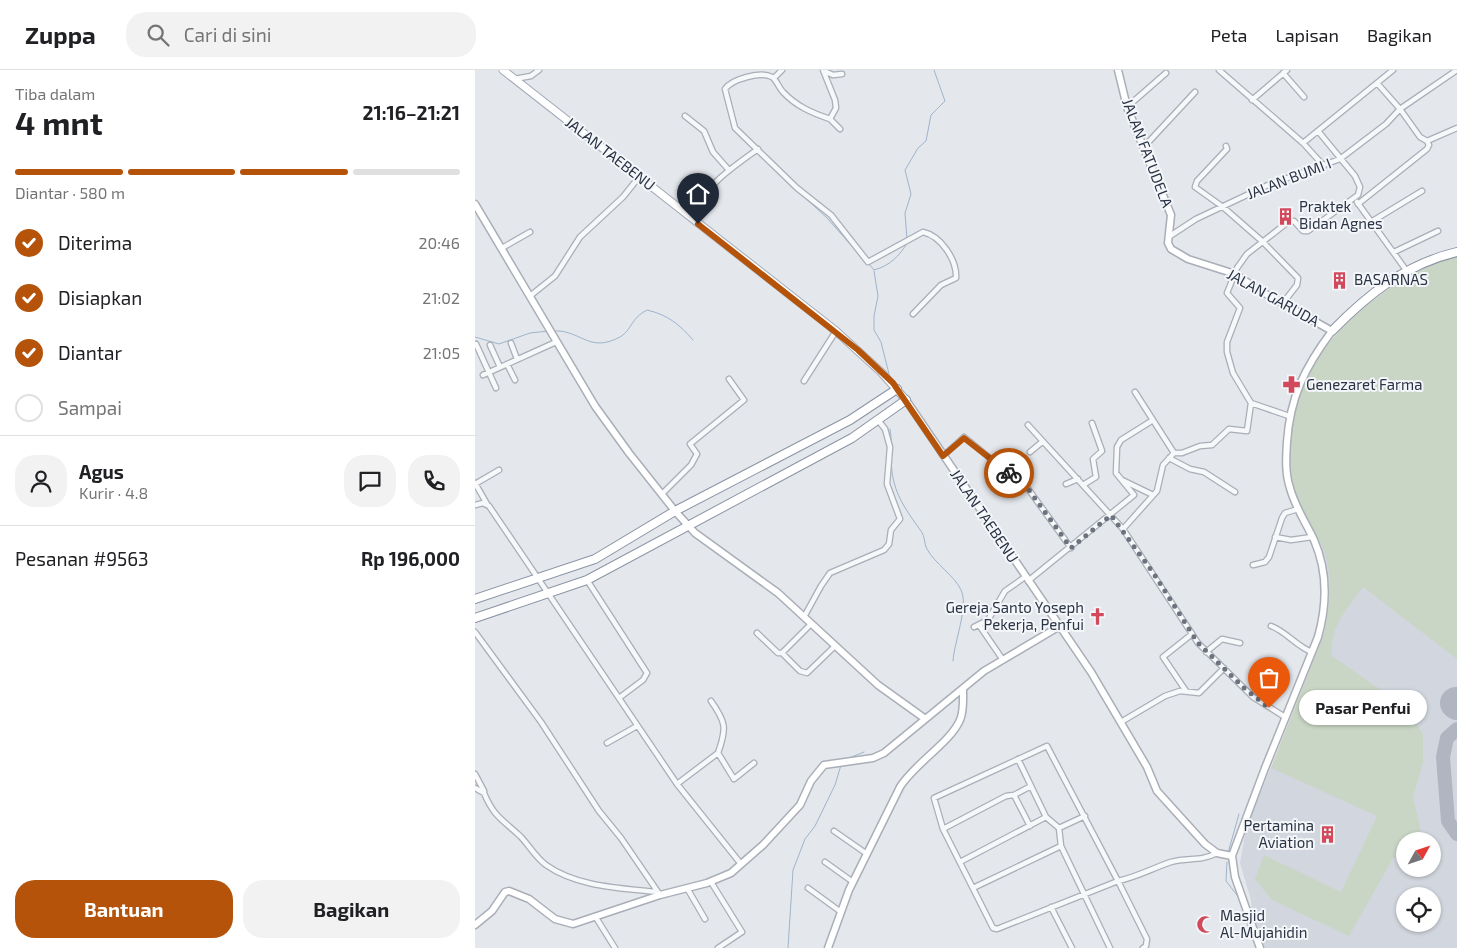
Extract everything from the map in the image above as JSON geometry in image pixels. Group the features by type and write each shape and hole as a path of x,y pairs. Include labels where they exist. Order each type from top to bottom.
{"highway":[{"path":"1332,331 1365,300 1406,270 1437,256 1457,252"},
{"path":"475,599 510,589 537,577 550,575 595,559 675,510 850,420 895,386"},
{"path":"475,618 587,580 688,524 847,441 906,400"}],"main road":[{"name":"JALAN TAEBENU","path":"503,70 836,332 881,372 906,400"}],"street":[{"path":"514,79 531,76 539,70"},
{"path":"774,78 782,70"},
{"path":"823,70 835,100 836,108 830,119"},
{"path":"823,70 833,75 842,74"},
{"name":"JALAN FATUDELA","path":"1118,70 1127,107 1171,214 1170,236"},
{"path":"1219,70 1303,143 1324,166"},
{"name":"JALAN BUMI I","path":"1303,143 1393,70"},
{"name":"JALAN BUMI I","path":"1170,236 1197,219 1268,185 1340,159 1386,124 1399,109 1457,70"},
{"path":"1252,100 1285,72 1304,97"},
{"path":"840,129 830,119 808,111 789,98 774,78 765,73 734,82 725,89 735,128 839,224 869,262 904,240 923,232 934,237 947,251 957,276 928,296 913,314"},
{"path":"1127,107 1166,73"},
{"path":"1377,83 1420,137 1427,140 1457,128"},
{"path":"1143,148 1195,92"},
{"path":"685,116 705,131 715,155 728,169"},
{"path":"1289,416 1251,403 1236,379 1227,352 1227,342 1240,311 1239,306 1227,293 1235,274 1247,254 1291,221 1303,231 1308,231 1355,199 1360,187 1355,176 1318,131"},
{"path":"1358,204 1427,149 1429,145 1427,140"},
{"path":"1226,146 1227,149 1195,185 1199,192 1223,207 1263,242 1298,280 1283,303"},
{"path":"689,218 701,198 728,169 758,149"},
{"path":"530,296 555,276 580,237 623,197 639,177"},
{"path":"1371,222 1422,191"},
{"path":"1355,199 1406,270"},
{"path":"475,204 595,406 675,510 725,557 770,587 884,690 924,718"},
{"path":"1394,252 1438,231"},
{"path":"502,248 530,232"},
{"name":"JALAN GARUDA","path":"1170,236 1169,245 1176,254 1235,274 1332,331"},
{"path":"1260,948 1229,856 1323,621 1326,601 1325,582 1320,557 1298,509 1290,488 1287,473 1289,416 1305,373 1332,331"},
{"path":"803,381 836,332"},
{"path":"486,373 555,340"},
{"path":"511,343 517,359"},
{"path":"476,344 486,373 496,388"},
{"path":"490,345 500,367"},
{"path":"507,364 515,380"},
{"path":"662,494 693,461 697,454 691,444 745,400 729,379"},
{"path":"1135,392 1174,453"},
{"name":"JALAN TAEBENU","path":"906,400 1059,626 1121,722 1147,767 1157,791 1191,830 1217,853 1229,856"},
{"path":"1123,529 1153,495 1159,486 1163,465 1174,453 1182,453 1200,446 1211,445 1229,429 1247,431 1251,403"},
{"path":"804,617 825,578 839,569 884,550 889,544 891,530 900,519 887,484 890,447 885,429 878,420"},
{"path":"1003,660 977,626 991,616 1005,591 1071,548 1134,495 1121,480 1115,468 1119,443 1153,420"},
{"path":"1083,485 1096,477 1093,458 1102,451 1092,423"},
{"path":"1028,425 1123,529 1192,634 1206,652 1253,697 1285,717"},
{"path":"943,456 964,438 1029,490 1071,548"},
{"path":"1030,452 1042,442"},
{"path":"1169,458 1190,469 1203,472 1235,492"},
{"path":"499,470 475,484 487,504 677,784 741,864"},
{"path":"1066,484 1078,479"},
{"path":"1121,480 1153,495"},
{"path":"475,505 487,504"},
{"path":"1253,565 1265,562 1269,557 1285,513 1298,509"},
{"path":"1275,537 1291,540 1312,536"},
{"path":"587,580 647,673 643,680 619,698"},
{"path":"782,653 811,624"},
{"path":"475,925 493,910 505,892 509,891 529,899 555,919 573,924 658,893 711,882 731,873 763,845 800,804 816,773 824,766 879,756 924,718 963,690 984,671 1059,626"},
{"path":"1271,626 1282,630 1304,648 1312,652"},
{"path":"475,632 541,722 599,811 621,838 658,893"},
{"path":"757,633 804,674 835,646"},
{"path":"1186,691 1163,657 1192,634"},
{"path":"1206,652 1222,639 1241,643"},
{"path":"1121,722 1157,699 1173,693 1186,691 1199,693 1224,668"},
{"path":"828,948 853,882 905,778 956,728 961,719 963,690"},
{"path":"677,784 718,753 725,729 711,701"},
{"path":"607,743 637,726"},
{"path":"1143,948 1146,946 1147,939 1118,881 1085,816 1050,749 1044,747 936,797 934,801 943,829 993,928 997,929 1084,893 1118,881 1135,878 1169,863 1205,859 1217,853"},
{"path":"718,753 734,779 754,763"},
{"path":"1018,759 1046,817 1059,828 1061,846 1110,948"},
{"path":"475,774 490,807 500,821 521,837 545,865 590,883 658,893"},
{"path":"943,829 1006,796 1014,795 1031,786"},
{"path":"475,788 484,792"},
{"path":"1014,795 1030,826"},
{"path":"1059,828 1085,816"},
{"path":"960,862 1046,817"},
{"path":"835,831 867,854"},
{"path":"973,888 1061,846"},
{"path":"825,862 853,882"},
{"path":"711,882 742,932 718,948"},
{"path":"687,888 705,919"},
{"path":"808,888 841,912"},
{"path":"1051,907 1072,948"},
{"path":"595,916 615,948"}],"shaded area":[{"path":"1457,258 1457,948 1263,948 1252,917 1251,900 1240,863 1246,829 1325,634 1329,609 1329,583 1320,548 1301,510 1295,490 1325,352 1345,325 1401,279 1437,262"}],"green space":[{"path":"1457,254 1457,659 1363,587 1336,627 1332,645 1332,656 1387,694 1414,720 1423,734 1423,763 1413,797 1421,832 1396,832 1396,858 1393,858 1349,936 1272,900 1255,879 1264,855 1341,892 1377,816 1271,768 1324,633 1330,588 1325,554 1295,494 1289,446 1294,408 1309,373 1330,342 1358,313 1389,289 1422,269"}],"waterway":[{"path":"907,239 905,213 911,194 905,170 918,148 926,141 931,115 945,101 934,70"},
{"path":"787,181 827,218 858,253"},
{"path":"868,263 874,270 884,266 897,256 907,243"},
{"path":"874,271 878,296 874,316 874,330 881,342 890,378"},
{"path":"553,331 571,333 592,342 609,342 624,334 637,317 647,310 673,321 693,340"},
{"path":"475,337 499,344 530,333 549,331"},
{"path":"890,429 891,462 898,495 922,533 927,549 958,585 963,597 962,614 953,661"},
{"path":"849,758 864,752"},
{"path":"788,948 793,870 805,839 815,826 835,785 841,765"},
{"path":"1228,853 1239,814"},
{"path":"1227,862 1226,881 1240,899"}],"taxiway":[{"path":"1457,729 1447,738 1443,757 1448,821 1457,834"}],"way so far":[{"path":"1009,473 1029,490 1071,548 1111,515 1154,574 1198,643 1253,697 1269,708"}],"place":[{"name":"Praktek Bidan Agnes","path":"1285,216"},
{"name":"BASARNAS","path":"1340,280"},
{"name":"Genezaret Farma","path":"1292,385"},
{"name":"Gereja Santo Yoseph Pekerja, Penfui","path":"1098,617"},
{"name":"Pasar Penfui","path":"1269,708"},
{"name":"Pertamina Aviation","path":"1328,835"},
{"name":"Masjid Al-Mujahidin","path":"1206,925"}],"route":[{"path":"698,224 836,332 893,383 943,456 964,438 1009,473"}]}
